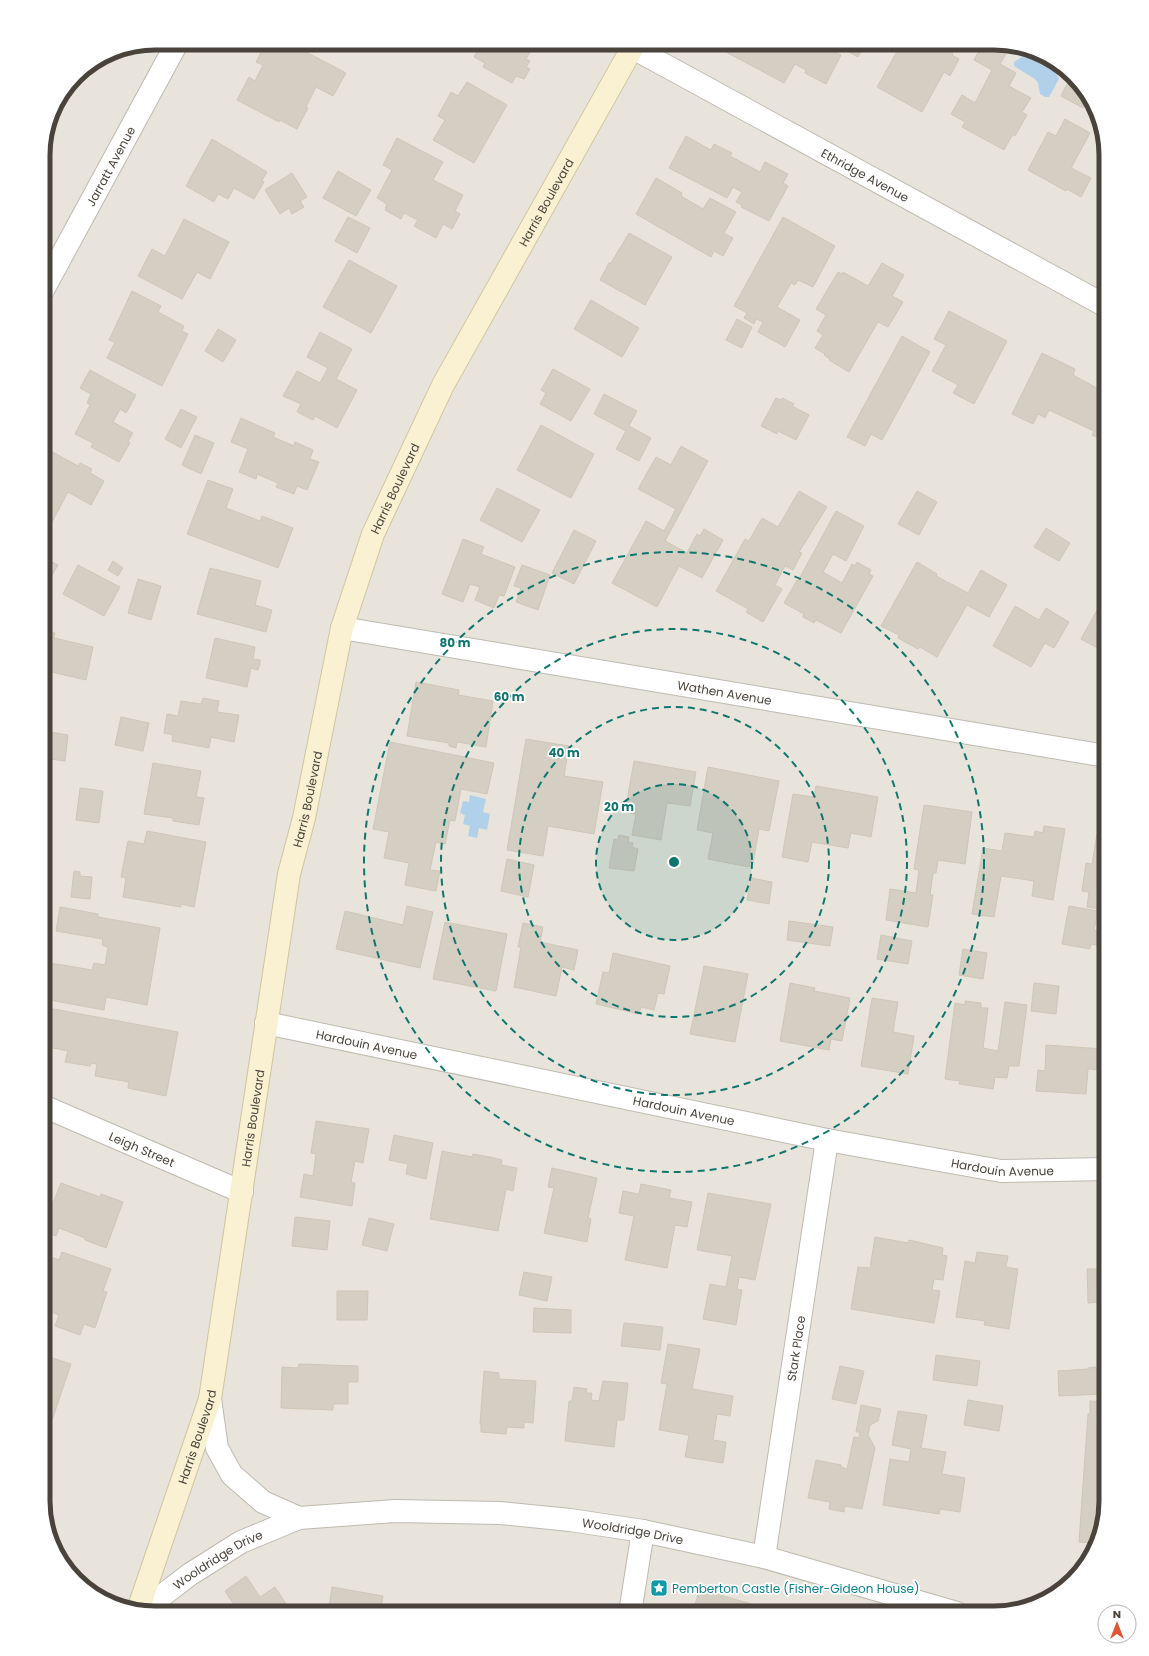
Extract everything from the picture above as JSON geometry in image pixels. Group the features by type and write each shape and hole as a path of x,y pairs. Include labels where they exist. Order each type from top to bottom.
{"street":[{"name":"Jarratt Avenue","path":"50,277 173,50"},
{"name":"Harris Boulevard","path":"140,1605 210,1399 289,874 304,818 342,628 373,534 443,384 628,50"},
{"name":"Ethridge Avenue","path":"640,50 1099,302"},
{"name":"Wathen Avenue","path":"342,628 1099,755"},
{"name":"Hardouin Avenue","path":"266,1023 827,1140 1001,1171 1099,1169"},
{"name":"Leigh Street","path":"50,1109 242,1192"},
{"name":"Stark Place","path":"764,1557 827,1140"},
{"name":"Wooldridge Drive","path":"210,1399 218,1448 232,1475 263,1502 300,1518"},
{"name":"Wooldridge Drive","path":"149,1606 189,1575 241,1542 300,1518 395,1511 500,1513 570,1520 642,1531 764,1557 933,1606"},
{"path":"631,1606 642,1531"}],"shaded area":[{"path":"148,50 1001,50 1015,52 1047,64 1068,81 1085,102 1095,128 1099,155 1099,1501 1095,1528 1085,1554 1068,1575 1047,1592 1021,1602 994,1606 148,1606 121,1600 97,1588 81,1575 64,1554 54,1528 50,1501 50,148 54,128 64,102 81,81 102,64 134,52"}],"water":[{"path":"1023,56 1032,58 1044,64 1054,72 1059,79 1049,97 1045,97 1040,94 1038,83 1035,79 1014,66 1014,62"},
{"path":"470,795 486,799 483,812 490,814 487,830 479,828 477,838 468,836 470,826 463,824 465,815 460,813 463,801 469,802"}],"building":[{"path":"262,50 302,50 346,73 333,96 316,87 306,107 308,108 297,129 280,120 279,122 237,100 249,77 255,81 263,65 256,62"},
{"path":"475,50 531,50 526,59 530,61 526,67 530,69 524,79 516,76 512,83 483,67 485,63 474,57 477,51"},
{"path":"727,50 831,50 841,55 826,84 805,73 806,70 795,64 784,83 726,52"},
{"path":"846,50 862,50 858,57"},
{"path":"898,50 954,50 952,55 959,59 950,76 944,72 922,112 877,87"},
{"path":"979,50 1001,50 1007,52 1000,64 1016,73 1009,86 1031,98 1022,112 1027,115 1015,136 1013,134 1004,150 962,127 965,122 951,114 962,95 975,103 992,70 974,60"},
{"path":"1068,81 1086,103 1083,108 1061,96"},
{"path":"467,82 507,105 474,163 433,140 445,120 438,116 451,92 458,96"},
{"path":"1065,119 1090,133 1071,168 1091,178 1081,197 1067,189 1066,191 1028,170 1048,132 1056,136"},
{"path":"686,136 711,150 714,144 732,153 730,156 760,172 765,162 788,174 783,183 788,186 769,221 741,207 742,205 736,202 742,192 733,187 727,198 669,168"},
{"path":"397,138 443,162 433,180 463,195 455,211 460,214 452,229 443,224 436,238 414,226 418,220 404,213 401,219 385,210 387,204 377,198 392,170 383,165"},
{"path":"212,139 267,172 262,180 264,182 254,199 234,188 228,199 218,194 214,202 186,186"},
{"path":"338,171 371,190 356,216 323,198"},
{"path":"292,173 307,197 300,201 304,207 292,214 289,208 280,214 265,190"},
{"path":"656,178 682,193 681,196 703,209 710,198 736,212 724,233 733,238 723,256 714,251 711,257 636,214"},
{"path":"348,217 370,228 357,253 335,241"},
{"path":"783,217 835,246 813,287 798,280 795,285 791,283 777,307 800,320 785,347 758,332 763,322 756,319 754,324 744,318 747,313 734,306"},
{"path":"184,219 229,242 210,279 197,272 182,299 138,276 152,249 165,256"},
{"path":"629,233 672,257 645,305 600,280 609,263 611,263"},
{"path":"349,260 397,286 371,333 323,307"},
{"path":"882,263 904,275 892,296 903,302 888,327 878,322 849,372 829,360 830,359 824,355 825,354 815,348 823,335 817,331 826,315 816,309 838,272 842,274 843,272 868,286"},
{"path":"132,291 161,306 158,312 184,326 182,331 188,334 162,386 107,358 115,342 109,340"},
{"path":"591,300 639,328 622,357 574,329"},
{"path":"949,311 1007,341 974,404 953,393 958,385 932,371 946,345 934,339"},
{"path":"737,319 752,327 742,348 726,340"},
{"path":"218,329 236,340 223,362 205,351"},
{"path":"320,332 352,349 336,379 357,390 337,428 315,416 313,420 297,412 301,404 283,396 297,371 320,383 328,368 307,357"},
{"path":"902,336 930,352 882,440 871,434 865,446 847,437"},
{"path":"1042,353 1075,369 1073,375 1099,389 1099,438 1092,435 1094,431 1049,410 1045,418 1038,414 1033,424 1012,414"},
{"path":"553,369 590,389 571,421 540,404 546,393 541,390"},
{"path":"90,370 136,395 126,413 120,409 113,422 133,433 128,441 130,443 119,462 91,447 93,443 75,434 90,405 87,403 91,394 80,388"},
{"path":"604,394 637,411 629,426 651,438 639,461 616,449 626,431 594,414"},
{"path":"776,398 781,400 782,398 794,404 792,406 809,415 796,440 778,431 777,434 761,426"},
{"path":"181,409 197,417 181,448 165,439"},
{"path":"241,418 275,433 273,437 294,446 295,442 313,450 310,459 319,462 307,490 297,486 294,494 276,487 278,483 257,474 256,479 239,472 248,449 231,442"},
{"path":"541,425 594,454 571,498 517,470"},
{"path":"195,435 214,443 201,474 182,465"},
{"path":"681,446 708,461 665,541 687,553 697,534 700,536 704,529 723,540 702,578 679,566 657,607 612,583 646,521 664,531 676,509 638,489 656,457 671,465"},
{"path":"50,451 78,466 80,463 92,469 90,473 104,481 91,505 68,492 50,526"},
{"path":"208,480 233,489 226,508 260,521 262,516 293,528 278,568 187,534"},
{"path":"497,488 540,510 522,542 480,520"},
{"path":"799,491 827,507 799,552 802,553 793,570 785,566 775,585 782,589 763,622 746,612 748,609 716,591 745,539 749,541 762,518 778,527"},
{"path":"917,491 937,502 919,535 898,524"},
{"path":"836,511 864,526 846,561 833,554 823,572 842,583 852,564 855,566 857,562 871,570 869,574 873,576 841,633 816,620 814,623 803,617 804,614 784,603 797,580 798,581"},
{"path":"1046,528 1070,543 1059,561 1034,547"},
{"path":"574,530 596,541 574,584 552,573"},
{"path":"463,539 484,547 481,554 515,567 504,596 499,595 494,608 475,600 480,587 470,584 463,602 442,594"},
{"path":"50,561 58,565 50,579"},
{"path":"113,561 123,568 118,576 108,570"},
{"path":"917,562 937,574 936,576 968,593 981,570 1007,585 989,617 967,605 937,657 920,647 918,649 898,638 899,635 881,626"},
{"path":"78,565 120,587 104,616 63,594"},
{"path":"522,565 550,575 538,610 516,602 521,588 514,586"},
{"path":"210,568 261,581 255,605 272,610 266,632 197,614"},
{"path":"138,579 161,586 151,620 128,613"},
{"path":"1015,606 1039,620 1046,608 1069,622 1054,648 1045,643 1031,667 993,646"},
{"path":"1097,610 1099,611 1099,649 1081,639"},
{"path":"50,632 55,633 54,638 93,647 86,680 50,672"},
{"path":"215,638 255,647 253,659 260,660 260,664 258,670 251,668 247,687 206,678"},
{"path":"416,682 459,690 458,695 493,701 486,747 457,742 456,748 449,746 449,743 407,736"},
{"path":"203,698 219,701 217,712 239,715 234,742 211,737 209,748 172,741 173,735 164,733 167,714 178,716 181,701 201,704"},
{"path":"121,717 149,723 143,751 115,745"},
{"path":"50,732 68,735 65,761 50,759"},
{"path":"526,739 569,746 564,776 603,782 594,834 548,826 543,856 507,850"},
{"path":"390,742 494,763 487,794 461,789 455,821 450,820 445,844 436,842 430,870 440,871 436,891 405,885 409,863 384,858 389,832 373,829"},
{"path":"634,761 696,772 690,806 667,803 661,840 632,835 636,814 625,812"},
{"path":"153,763 201,771 196,797 204,798 199,825 173,821 173,818 144,814"},
{"path":"708,767 779,781 769,831 759,829 753,863 750,862 749,867 708,859 713,833 697,830"},
{"path":"816,786 878,797 871,837 851,833 848,848 812,842 808,862 782,857 793,794 814,797"},
{"path":"80,788 103,791 99,823 76,820"},
{"path":"924,805 972,812 965,864 938,860 936,873 933,873 930,895 933,895 928,927 886,920 890,889 916,893 919,870 914,869"},
{"path":"1044,826 1065,829 1053,900 1032,896 1034,881 1001,876 994,917 972,914 983,848 1002,851 1005,833 1034,837 1035,831 1043,833"},
{"path":"147,831 206,842 194,907 181,904 181,907 123,897 126,878 121,877 128,841 144,844"},
{"path":"1097,834 1099,834 1099,909 1087,907 1089,892 1082,891 1086,863 1092,864"},
{"path":"619,835 629,837 628,842 633,843 632,847 638,849 634,871 609,868 614,839 618,840"},
{"path":"507,859 534,865 528,897 501,891"},
{"path":"74,871 80,872 80,876 92,877 90,899 71,897"},
{"path":"751,878 772,882 769,904 747,900"},
{"path":"407,906 433,912 420,968 336,949 345,911 403,925"},
{"path":"1069,906 1098,911 1094,930 1099,931 1099,946 1091,944 1090,949 1062,944"},
{"path":"60,907 98,914 98,917 160,928 147,1005 106,997 104,1010 50,1000 50,963 92,970 94,963 105,965 108,947 102,945 103,939 56,931"},
{"path":"789,921 833,927 830,946 787,940"},
{"path":"445,922 507,934 496,991 433,979"},
{"path":"523,923 543,927 540,942 578,950 574,970 562,967 556,996 514,987 521,947 518,947"},
{"path":"881,935 912,941 908,964 877,959"},
{"path":"963,949 987,953 983,979 959,975"},
{"path":"613,953 670,966 664,994 658,993 654,1010 641,1007 639,1014 596,1004 603,972 609,973"},
{"path":"704,966 748,974 735,1042 690,1034"},
{"path":"790,983 815,988 814,991 850,998 842,1041 831,1039 829,1050 780,1041"},
{"path":"1034,983 1059,986 1056,1014 1031,1011"},
{"path":"872,998 898,1002 893,1032 914,1036 908,1074 861,1066"},
{"path":"965,1001 981,1003 981,1008 988,1008 983,1048 998,1051 1005,1002 1027,1005 1019,1066 1009,1066 1007,1078 995,1077 993,1089 959,1084 960,1081 945,1079 955,1003 965,1005"},
{"path":"50,1008 178,1032 166,1096 128,1088 129,1082 95,1076 97,1064 91,1063 90,1066 65,1062 68,1051 50,1047"},
{"path":"1046,1045 1099,1049 1099,1070 1088,1069 1086,1094 1036,1091 1038,1070 1045,1071"},
{"path":"316,1121 369,1129 363,1163 355,1161 351,1182 355,1183 352,1206 300,1197 304,1174 313,1176 316,1154 311,1153"},
{"path":"394,1135 433,1143 426,1179 406,1174 408,1164 389,1160"},
{"path":"442,1151 472,1157 473,1154 490,1157 502,1160 501,1165 517,1168 513,1191 506,1189 498,1231 430,1219"},
{"path":"552,1168 597,1178 588,1218 591,1219 587,1242 544,1233 554,1188 548,1187"},
{"path":"61,1183 100,1197 101,1194 123,1202 106,1248 59,1228 56,1236 50,1234 50,1202 53,1203"},
{"path":"641,1184 671,1190 669,1198 692,1202 687,1227 675,1225 667,1268 625,1260 634,1216 619,1213 623,1191 639,1194"},
{"path":"708,1193 771,1204 755,1280 739,1277 737,1289 742,1290 736,1325 703,1319 710,1284 726,1287 732,1256 697,1250"},
{"path":"295,1217 330,1221 327,1250 292,1246"},
{"path":"369,1218 394,1224 387,1251 362,1245"},
{"path":"875,1237 908,1243 909,1240 943,1248 942,1255 947,1256 943,1280 934,1279 932,1290 940,1291 934,1323 851,1309 858,1267 870,1268"},
{"path":"62,1252 111,1269 103,1291 107,1292 95,1328 84,1324 80,1335 55,1326 59,1315 50,1312 50,1290 52,1285 50,1284 50,1257 59,1260"},
{"path":"977,1252 1008,1256 1006,1267 1018,1269 1009,1329 984,1325 985,1321 956,1317 965,1261 975,1263"},
{"path":"1087,1269 1099,1269 1099,1302 1088,1303"},
{"path":"524,1272 552,1277 547,1301 519,1295"},
{"path":"337,1291 368,1291 367,1320 337,1320"},
{"path":"534,1308 571,1310 571,1333 533,1332"},
{"path":"624,1323 663,1327 660,1350 621,1346"},
{"path":"668,1344 700,1349 692,1389 733,1396 730,1416 717,1414 713,1440 726,1442 723,1463 685,1457 689,1435 659,1430 667,1384 661,1383"},
{"path":"936,1355 980,1361 977,1386 933,1380"},
{"path":"50,1357 71,1364 50,1426"},
{"path":"299,1364 358,1366 358,1382 348,1382 348,1404 333,1404 333,1410 281,1408 282,1367 298,1368"},
{"path":"840,1366 864,1371 856,1404 832,1399"},
{"path":"1096,1367 1096,1369 1099,1369 1099,1394 1059,1396 1058,1371"},
{"path":"484,1371 499,1373 499,1379 536,1381 533,1423 524,1422 524,1428 507,1427 506,1434 481,1432 480,1424"},
{"path":"603,1381 628,1383 624,1420 617,1420 614,1447 565,1441 569,1401 572,1401 574,1387 587,1389 586,1393 592,1393 591,1400 599,1401"},
{"path":"968,1400 1003,1406 999,1431 964,1425"},
{"path":"1090,1401 1099,1402 1099,1501 1098,1515 1090,1543 1079,1542 1088,1414 1090,1414"},
{"path":"861,1405 881,1409 878,1421 870,1425 868,1435 875,1448 862,1509 845,1506 844,1512 829,1509 830,1502 808,1498 816,1460 841,1465 841,1467 847,1469 854,1437 859,1438 860,1432 856,1432"},
{"path":"898,1411 927,1415 921,1448 946,1452 942,1474 965,1478 960,1512 940,1509 939,1514 883,1505 890,1459 909,1462 911,1449 892,1445"},
{"path":"246,1576 260,1597 275,1587 287,1606 235,1606 225,1591"},
{"path":"332,1587 383,1596 381,1606 329,1606"},
{"path":"700,1589 758,1606 695,1606"}],"place":[{"name":"Pemberton Castle (Fisher-Gideon House)","path":"659,1588"}]}
